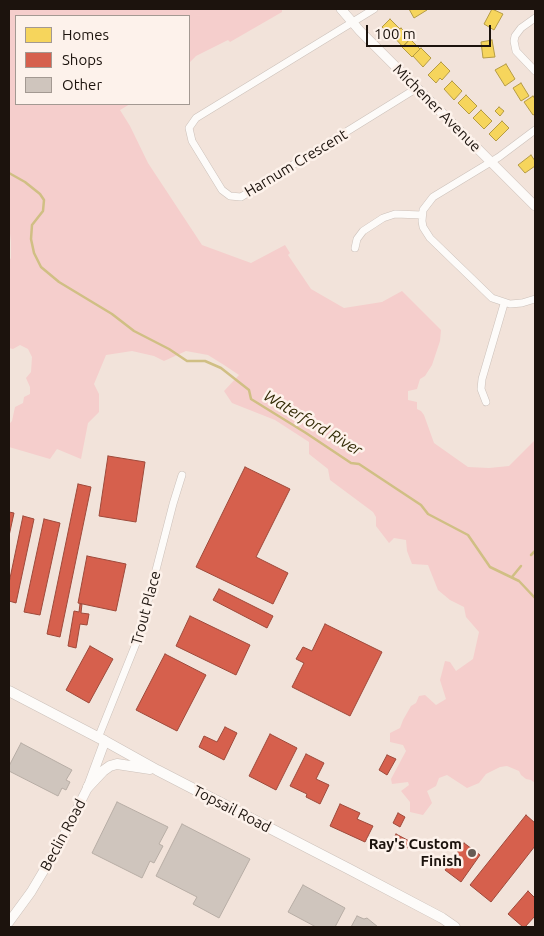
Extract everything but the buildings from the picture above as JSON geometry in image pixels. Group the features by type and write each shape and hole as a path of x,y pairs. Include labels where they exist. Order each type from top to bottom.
{"main road":[{"name":"Topsail Road","path":"9,691 442,918 455,927"},
{"path":"88,787 103,771 117,764 157,770"}],"street":[{"name":"Michener Avenue","path":"341,9 535,206"},
{"path":"352,22 374,9"},
{"path":"535,18 521,28 514,41 516,51 535,71"},
{"name":"Harnum Crescent","path":"352,22 193,120 189,128 190,137 225,193 236,197 246,195 417,88"},
{"path":"535,130 490,162 433,197 426,205 422,215 423,227 430,238 487,294 504,304 516,304 535,299"},
{"path":"355,248 363,231 383,218 394,214 422,215"},
{"path":"486,402 482,394 482,379 504,304"},
{"name":"Trout Place","path":"102,740 140,636 172,504 182,475"},
{"name":"Beclin Road","path":"9,922 31,892 59,845 88,787 102,740"}],"shaded area":[{"path":"9,9 282,9 282,12 230,42 228,40 196,56 190,62 190,15 15,15 15,105 128,105 120,110 148,163 202,245 251,263 285,245 290,253 288,255 311,289 344,308 382,302 402,291 441,330 440,341 432,365 425,376 420,379 417,389 408,391 408,400 417,402 417,409 424,415 434,443 468,467 489,468 509,466 535,440 535,783 526,779 519,771 507,766 500,767 486,774 479,783 467,788 447,775 439,778 436,786 427,791 432,803 423,815 410,812 410,802 401,791 409,785 408,782 392,784 391,779 406,751 403,745 390,742 390,733 400,728 411,706 416,703 419,696 425,695 436,705 446,699 440,680 445,661 450,662 456,671 473,659 479,632 466,617 464,607 450,600 438,590 428,565 412,564 407,551 406,540 394,538 389,543 376,526 376,517 373,512 330,480 328,469 309,454 309,442 275,420 232,403 224,391 239,375 224,365 208,355 186,351 164,361 154,356 132,351 106,355 94,384 99,394 99,412 88,423 81,459 57,449 50,459 9,447 9,424 12,421 15,407 23,403 24,397 30,394 30,387 26,378 31,372 32,357 28,349 20,345 13,349 9,348 9,261 11,258 11,242 9,225"}],"waterway":[{"name":"Waterford River","path":"9,173 25,182 40,194 44,200 43,211 32,225 31,239 34,253 41,267 59,282 112,314 134,331 169,349 187,361 205,361 221,368 249,390 251,399 351,463 359,464 421,505 428,514 468,535 490,567 519,581 535,598"},
{"path":"531,555 535,551"},
{"path":"512,577 521,566"}],"place":[{"name":"Ray's Custom Finish","path":"472,853"}]}
